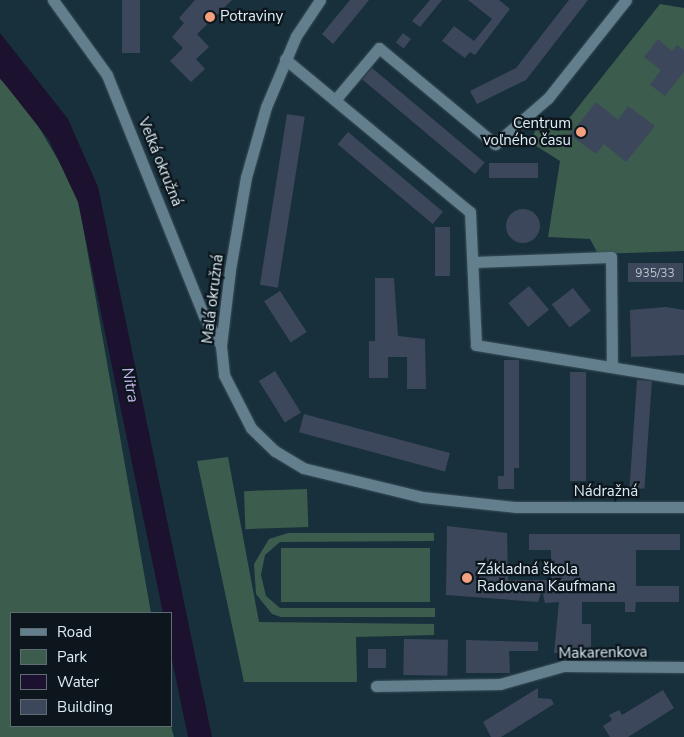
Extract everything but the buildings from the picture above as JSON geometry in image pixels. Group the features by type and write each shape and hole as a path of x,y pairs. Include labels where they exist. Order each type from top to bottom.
{"street":[{"name":"Veľká okružná","path":"53,0 107,75 204,316 221,346"},
{"name":"Malá okružná","path":"320,0 285,59 246,177 221,346 224,375 238,409 275,451 303,468 422,497 528,508"},
{"path":"335,100 379,48 495,144 548,98 626,0"},
{"path":"285,59 467,208 472,221 476,345 684,379"},
{"path":"473,262 611,257 612,367"},
{"name":"Nádražná","path":"528,508 684,507"},
{"name":"Makarenkova","path":"376,686 500,684 563,666 684,667"}],"green space":[{"path":"660,4 684,8 684,251 598,254 590,239 548,237 560,161 530,142 538,125 559,131"},
{"path":"0,79 24,102 77,192 151,612 10,612 10,727 171,727 174,737 0,737"},
{"path":"228,457 259,622 434,624 434,635 356,637 357,682 244,682 197,461"},
{"path":"307,489 308,527 245,529 244,491"},
{"path":"288,533 434,533 434,541 280,542 265,555 261,575 266,596 280,608 435,608 435,617 281,617 272,614 256,594 254,564 269,539"},
{"path":"281,548 430,548 430,602 281,602"}],"water":[{"name":"Nitra","path":"0,33 68,119 98,187 212,737 188,737 172,660 172,612 163,612 78,202 49,140 0,78"}],"place":[{"name":"Potraviny","path":"210,17"},
{"name":"Centrum voľného času","path":"581,132"},
{"name":"Základná škola Radovana Kaufmana","path":"467,578"}]}
